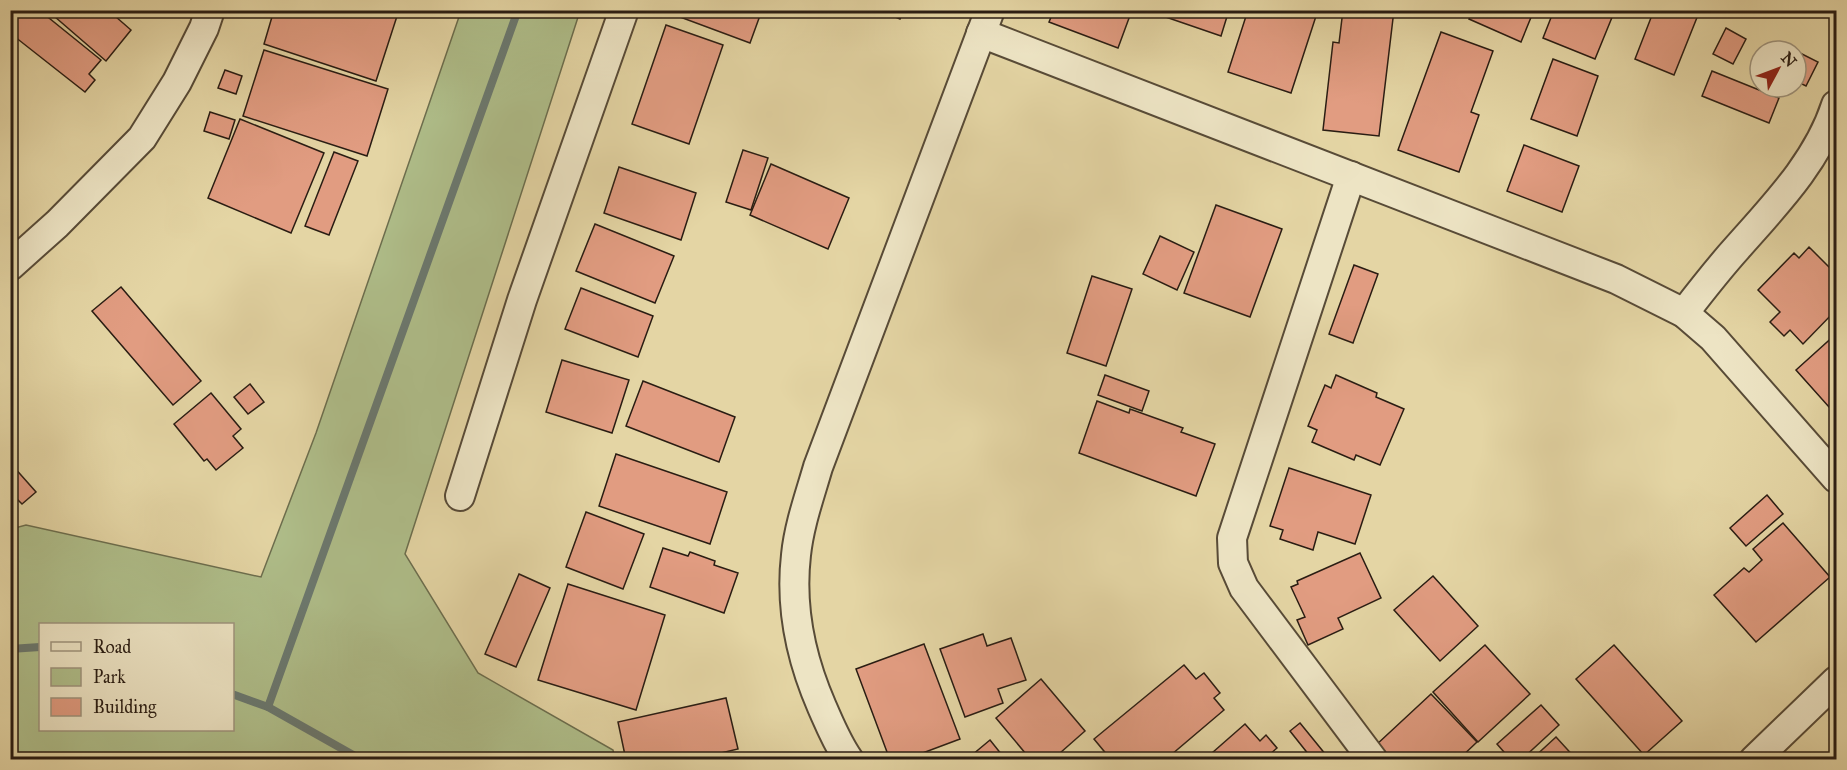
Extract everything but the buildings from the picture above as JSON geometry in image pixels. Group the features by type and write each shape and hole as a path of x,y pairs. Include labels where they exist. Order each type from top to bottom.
{"street":[{"path":"10,266 57,224 142,138 177,82 204,28 210,10"},
{"path":"460,495 522,300 624,10"},
{"path":"849,759 840,747 802,652 795,607 796,556 818,466 985,22 1351,176 1616,279 1684,313 1713,338 1836,478"},
{"path":"1684,313 1784,194 1815,152 1836,105"},
{"path":"1351,176 1232,538 1233,563 1244,588 1373,759"},
{"path":"1754,759 1836,681"}],"green space":[{"path":"461,11 580,11 405,554 478,673 613,750 615,759 11,759 11,529 26,525 261,577 316,433"}],"waterway":[{"path":"268,707 518,10"},
{"path":"10,649 39,647"},
{"path":"234,695 268,707 362,760"}]}
